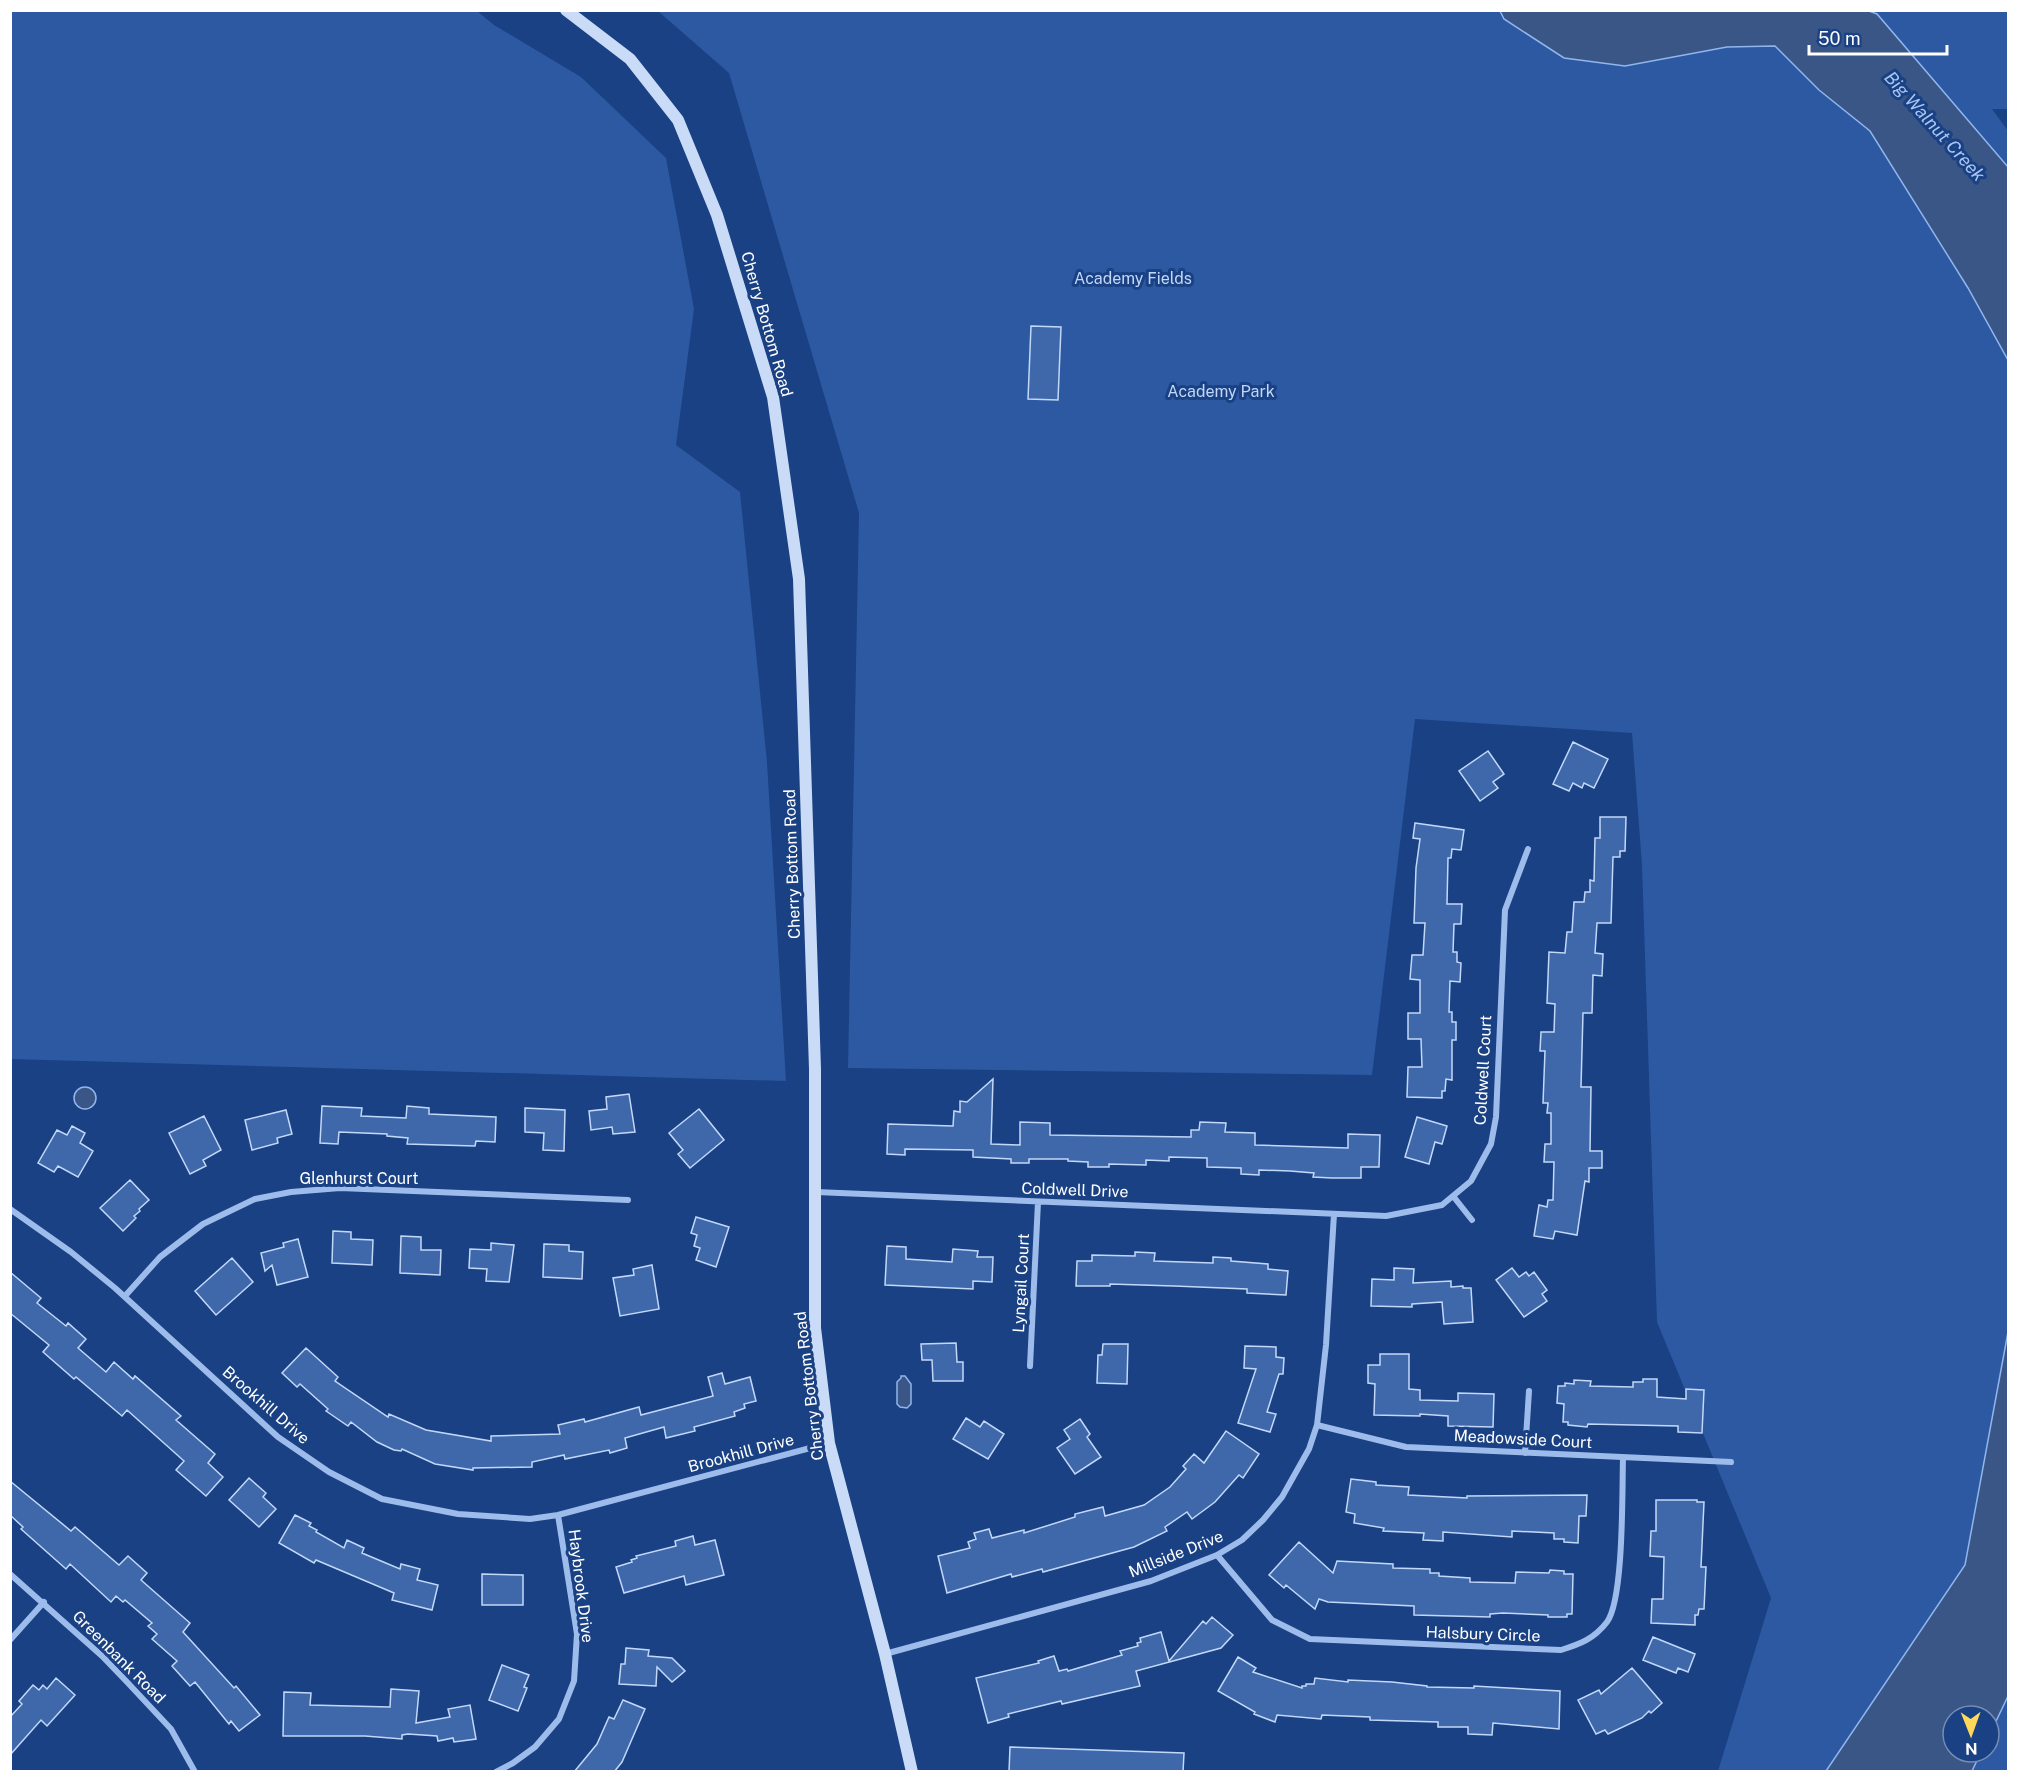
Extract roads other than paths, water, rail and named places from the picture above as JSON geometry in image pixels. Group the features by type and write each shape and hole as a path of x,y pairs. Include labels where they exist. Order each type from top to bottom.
{"main road":[{"name":"Cherry Bottom Road","path":"566,10 630,59 678,120 717,214 773,397 799,579 814,1023 815,1328 829,1443 885,1654 912,1772"}],"street":[{"name":"Coldwell Court","path":"1334,1214 1386,1216 1442,1205 1471,1181 1491,1144 1496,1117 1505,910 1528,849"},
{"name":"Glenhurst Court","path":"125,1296 160,1257 203,1224 255,1199 291,1192 340,1188 628,1200"},
{"name":"Coldwell Drive","path":"816,1192 1334,1214"},
{"path":"1453,1196 1472,1220"},
{"name":"Lyngail Court","path":"1030,1366 1038,1202"},
{"name":"Brookhill Drive","path":"10,1209 71,1252 125,1296 278,1437 329,1473 382,1499 458,1514 530,1519 558,1515 829,1443"},
{"name":"Millside Drive","path":"885,1654 1151,1581 1217,1555 1242,1540 1263,1520 1282,1497 1309,1449 1317,1425 1326,1345 1334,1214"},
{"path":"1525,1453 1529,1391"},
{"name":"Meadowside Court","path":"1317,1425 1406,1447 1731,1462"},
{"name":"Halsbury Circle","path":"1217,1555 1272,1620 1310,1639 1561,1650 1588,1641 1608,1621 1617,1595 1623,1458"},
{"name":"Haybrook Drive","path":"496,1772 535,1747 559,1719 574,1681 577,1634 558,1515"},
{"name":"Greenbank Road","path":"10,1574 102,1656 171,1729 195,1772"},
{"path":"10,1640 44,1602"}],"water":[{"name":"Big Walnut Creek","path":"1500,11 1869,11 1877,14 2008,167 2008,360 1968,288 1870,131 1819,90 1775,46 1727,47 1625,66 1564,58 1504,19"},
{"path":"85,1087 93,1090 96,1098 93,1106 85,1109 77,1106 74,1098 77,1090"},
{"path":"2008,1332 2008,1696 2001,1711 2001,1704 1941,1704 1941,1764 1975,1764 1972,1771 1826,1771 1965,1565"},
{"path":"901,1376 905,1376 911,1384 911,1404 907,1408 897,1404 897,1382"}],"park label":[{"name":"Academy Fields","path":"1133,278"},
{"name":"Academy Park","path":"1221,391"}]}
